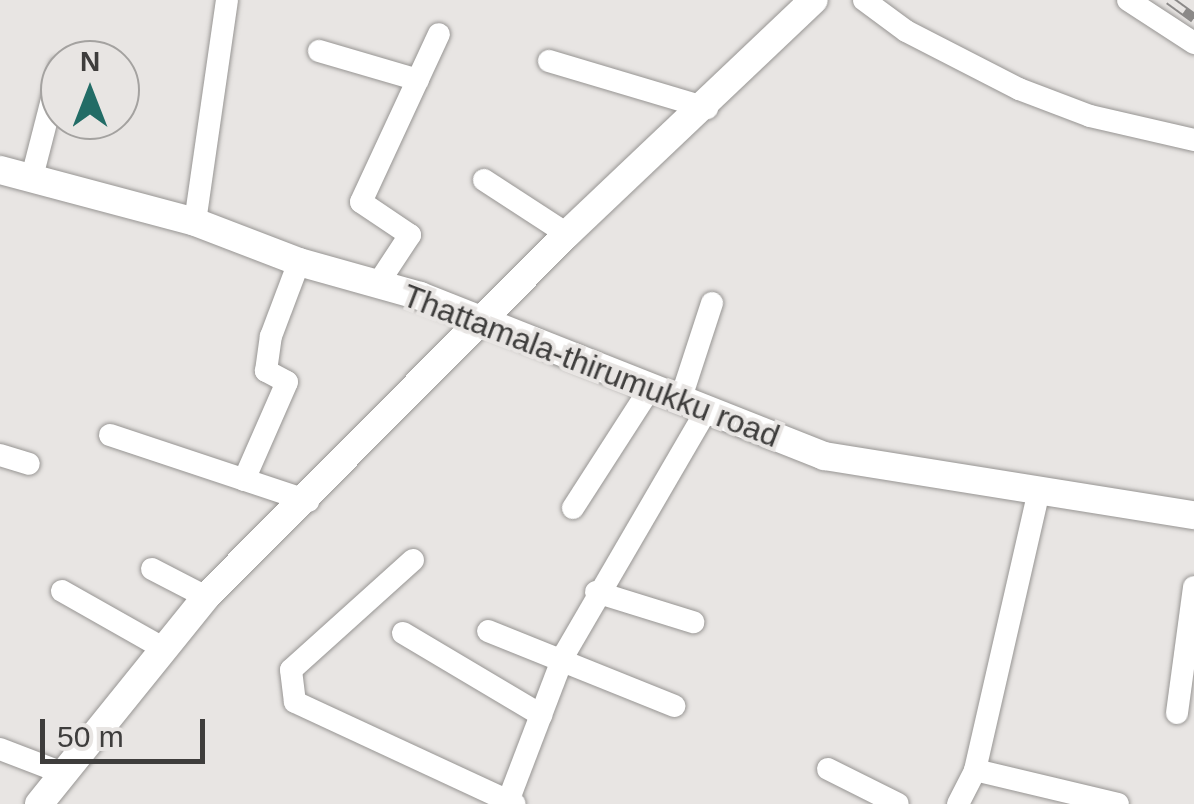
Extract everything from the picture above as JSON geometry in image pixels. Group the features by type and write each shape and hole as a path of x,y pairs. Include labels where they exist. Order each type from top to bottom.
{"street":[{"path":"196,222 227,0"},
{"path":"38,804 161,647 206,597 308,501 567,234 707,108 814,0"},
{"path":"864,0 906,31 1019,89 1090,116 1194,140"},
{"path":"1128,0 1194,43"},
{"path":"377,285 410,235 360,202 439,34"},
{"path":"319,51 418,80"},
{"path":"549,61 707,108"},
{"path":"9,176 40,108"},
{"name":"Thattamala-thirumukku road","path":"9,176 196,222 299,262 483,319 649,390 824,456 1194,515"},
{"path":"484,180 567,234"},
{"path":"244,480 287,382 266,371 271,336 299,262"},
{"path":"413,560 291,670 295,702 510,803 560,664 693,406 712,303"},
{"path":"573,508 649,390"},
{"path":"110,435 308,501"},
{"path":"0,455 29,464"},
{"path":"958,804 975,770 1039,491"},
{"path":"152,569 206,597"},
{"path":"1177,713 1194,587"},
{"path":"62,591 161,647"},
{"path":"596,592 692,622"},
{"path":"488,632 560,664 675,706"},
{"path":"403,633 541,715"},
{"path":"0,749 63,773"},
{"path":"828,769 898,804"},
{"path":"975,770 1118,804"}],"railway":[{"path":"1169,0 1194,18"}]}
